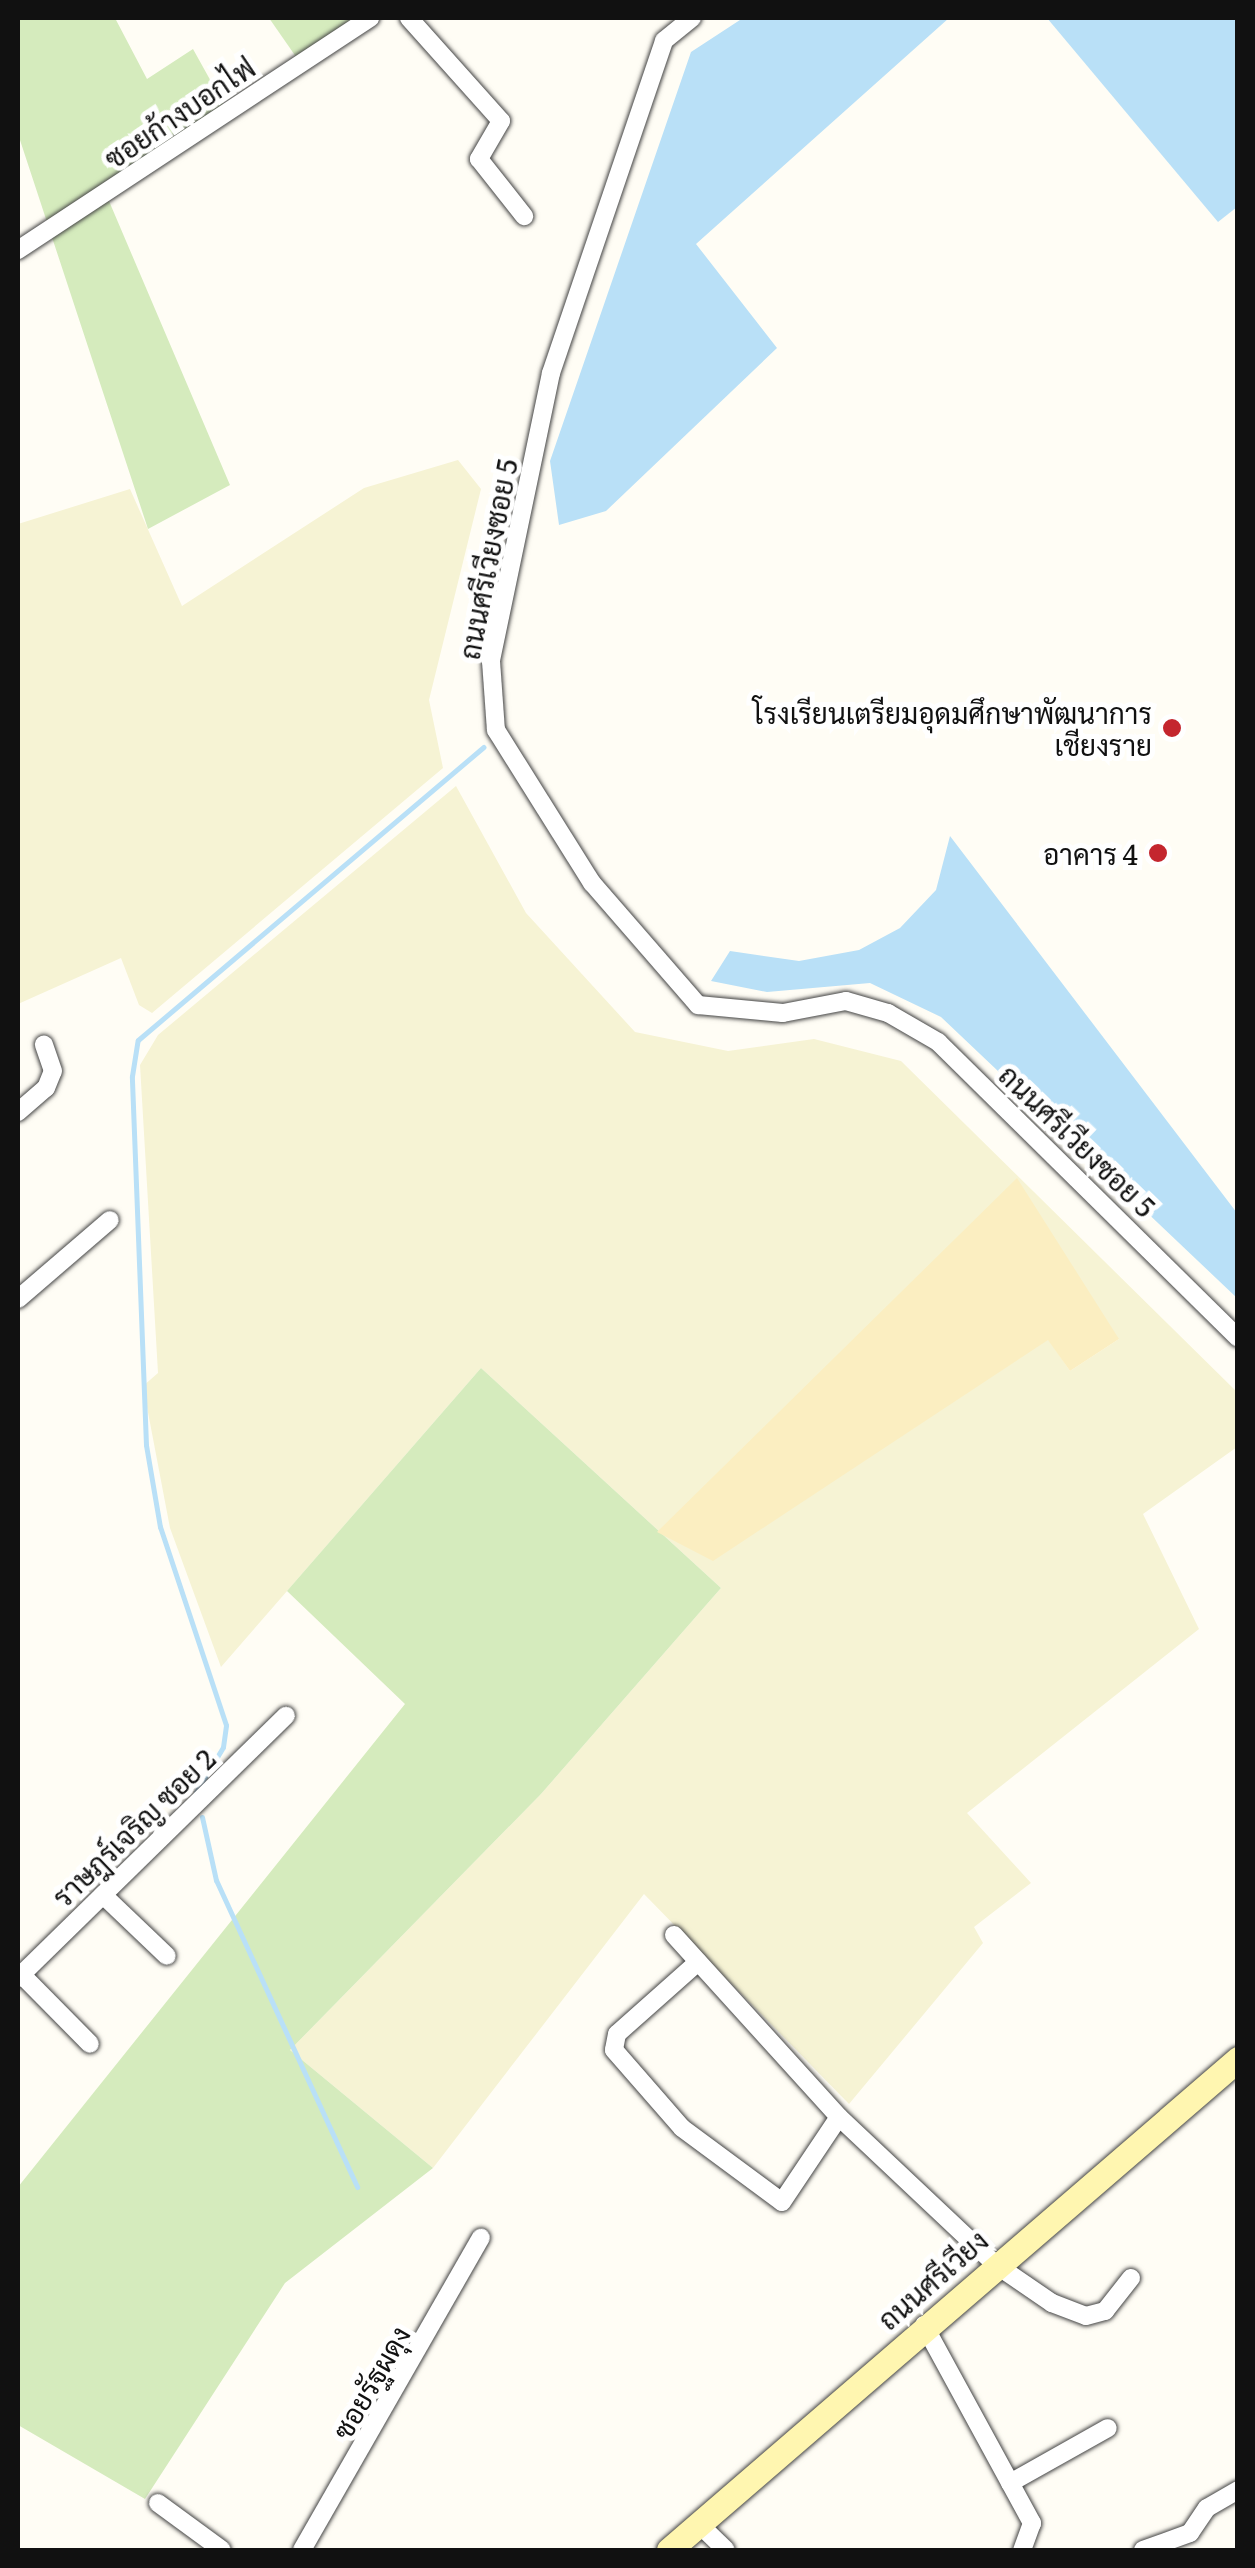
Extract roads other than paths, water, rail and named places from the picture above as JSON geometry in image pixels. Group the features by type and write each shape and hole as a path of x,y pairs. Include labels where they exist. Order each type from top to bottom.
{"main road":[{"name":"ถนนศรีเวียง","path":"669,2550 924,2325 1238,2058"}],"street":[{"name":"ซอยก้างบอกไฟ","path":"18,250 370,18"},
{"path":"409,18 501,121 479,159 524,216"},
{"name":"ถนนศรีเวียงซอย 5","path":"692,18 664,41 551,373 491,661 496,730 592,882 698,1005 783,1013 846,1001 888,1013 938,1042 1238,1338"},
{"path":"18,1112 46,1088 54,1071 44,1045"},
{"path":"18,1299 110,1220"},
{"name":"ราษฎร์เจริญ ซอย 2","path":"19,1976 286,1716"},
{"path":"103,1895 168,1956"},
{"path":"674,1935 839,2118 995,2264 1052,2303 1086,2316 1105,2311 1131,2278"},
{"path":"698,1962 617,2034 614,2050 682,2128 782,2202 839,2118"},
{"path":"19,1976 90,2044"},
{"name":"ซอยรัฐผดุง","path":"302,2550 482,2238"},
{"path":"924,2325 1032,2523 1028,2549"},
{"path":"1010,2484 1108,2428"},
{"path":"1144,2550 1190,2533 1207,2508 1238,2490"},
{"path":"158,2503 222,2550"},
{"path":"699,2524 726,2550"}],"water":[{"path":"743,18 949,18 696,244 777,348 606,511 559,525 550,461 691,52"},
{"path":"1047,18 1237,18 1237,207 1218,222"},
{"path":"950,836 1237,1213 1237,1298 941,1017 870,983 767,992 711,981 730,951 799,961 859,950 900,928 936,890"}],"waterway":[{"path":"196,1792 223,1747 226,1725 160,1527 146,1445 132,1076 138,1040 484,747"},
{"path":"202,1817 216,1880 357,2187"}],"place":[{"name":"โรงเรียนเตรียมอุดมศึกษาพัฒนาการ เชียงราย","path":"1172,728"},
{"name":"อาคาร 4","path":"1158,853"}]}
